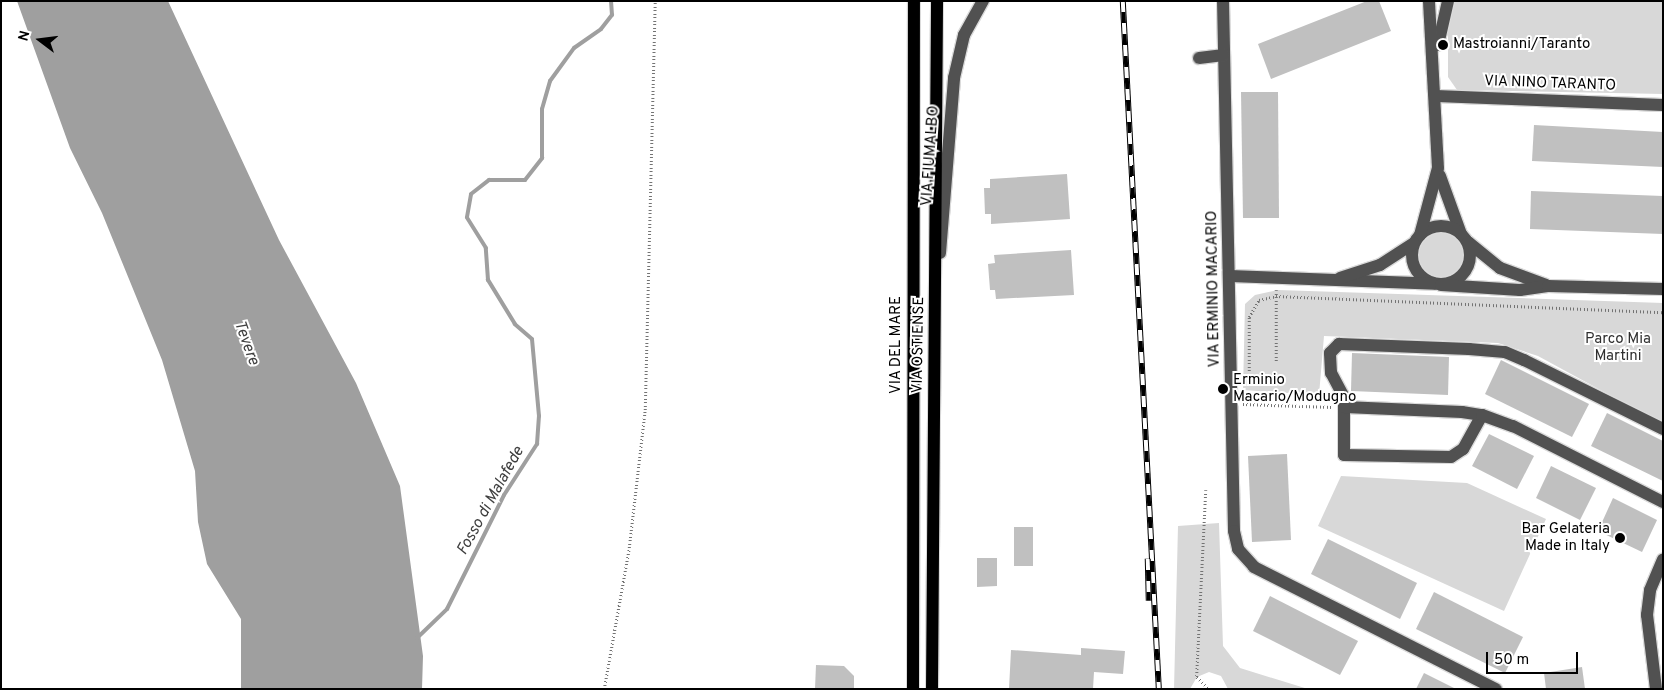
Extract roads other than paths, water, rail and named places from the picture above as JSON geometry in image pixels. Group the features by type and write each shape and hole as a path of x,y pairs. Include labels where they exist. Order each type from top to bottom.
{"main road":[{"name":"VIA DEL MARE","path":"913,689 914,1"},
{"name":"VIA OSTIENSE","path":"932,689 937,1"}],"street":[{"name":"VIA FIUMALBO","path":"935,320 954,78 964,34 983,1"},
{"name":"VIA ERMINIO MACARIO","path":"1223,1 1234,537 1247,562 1496,689"},
{"path":"1429,1 1436,96 1438,168 1417,239 1413,266 1420,276 1438,284 1453,282 1467,269 1470,256 1438,168"},
{"path":"1434,62 1448,1"},
{"path":"1199,58 1224,55"},
{"name":"VIA NINO TARANTO","path":"1436,96 1663,105"},
{"path":"1338,279 1380,265 1417,239 1440,226 1463,236 1500,268 1548,286"},
{"path":"1230,276 1276,276 1520,290 1548,286 1663,289"},
{"path":"1482,415 1463,449 1451,457 1344,455 1345,399 1331,373 1330,353 1339,344 1506,352 1663,429"},
{"path":"1344,407 1482,415 1513,426 1663,502"},
{"path":"1656,689 1647,615 1650,590 1663,560"}],"water":[{"name":"Tevere","path":"17,1 168,1 279,240 356,383 400,486 423,656 422,689 241,689 241,619 207,564 198,522 195,471 162,360 102,213 70,148"}],"waterway":[{"name":"Fosso di Malafede","path":"417,638 447,609 504,495 537,444 539,416 532,339 515,324 488,280 486,248 467,217 471,194 489,180 525,180 542,158 542,109 550,81 574,48 601,29 612,15 611,1"}],"railway":[{"path":"1123,1 1159,689"},
{"path":"1148,559 1149,601"}],"place":[{"name":"Mastroianni/Taranto","path":"1443,45"},
{"name":"Erminio Macario/Modugno","path":"1223,389"},
{"name":"Bar Gelateria Made in Italy","path":"1620,538"}],"park label":[{"name":"Parco Mia Martini","path":"1618,348"}]}
